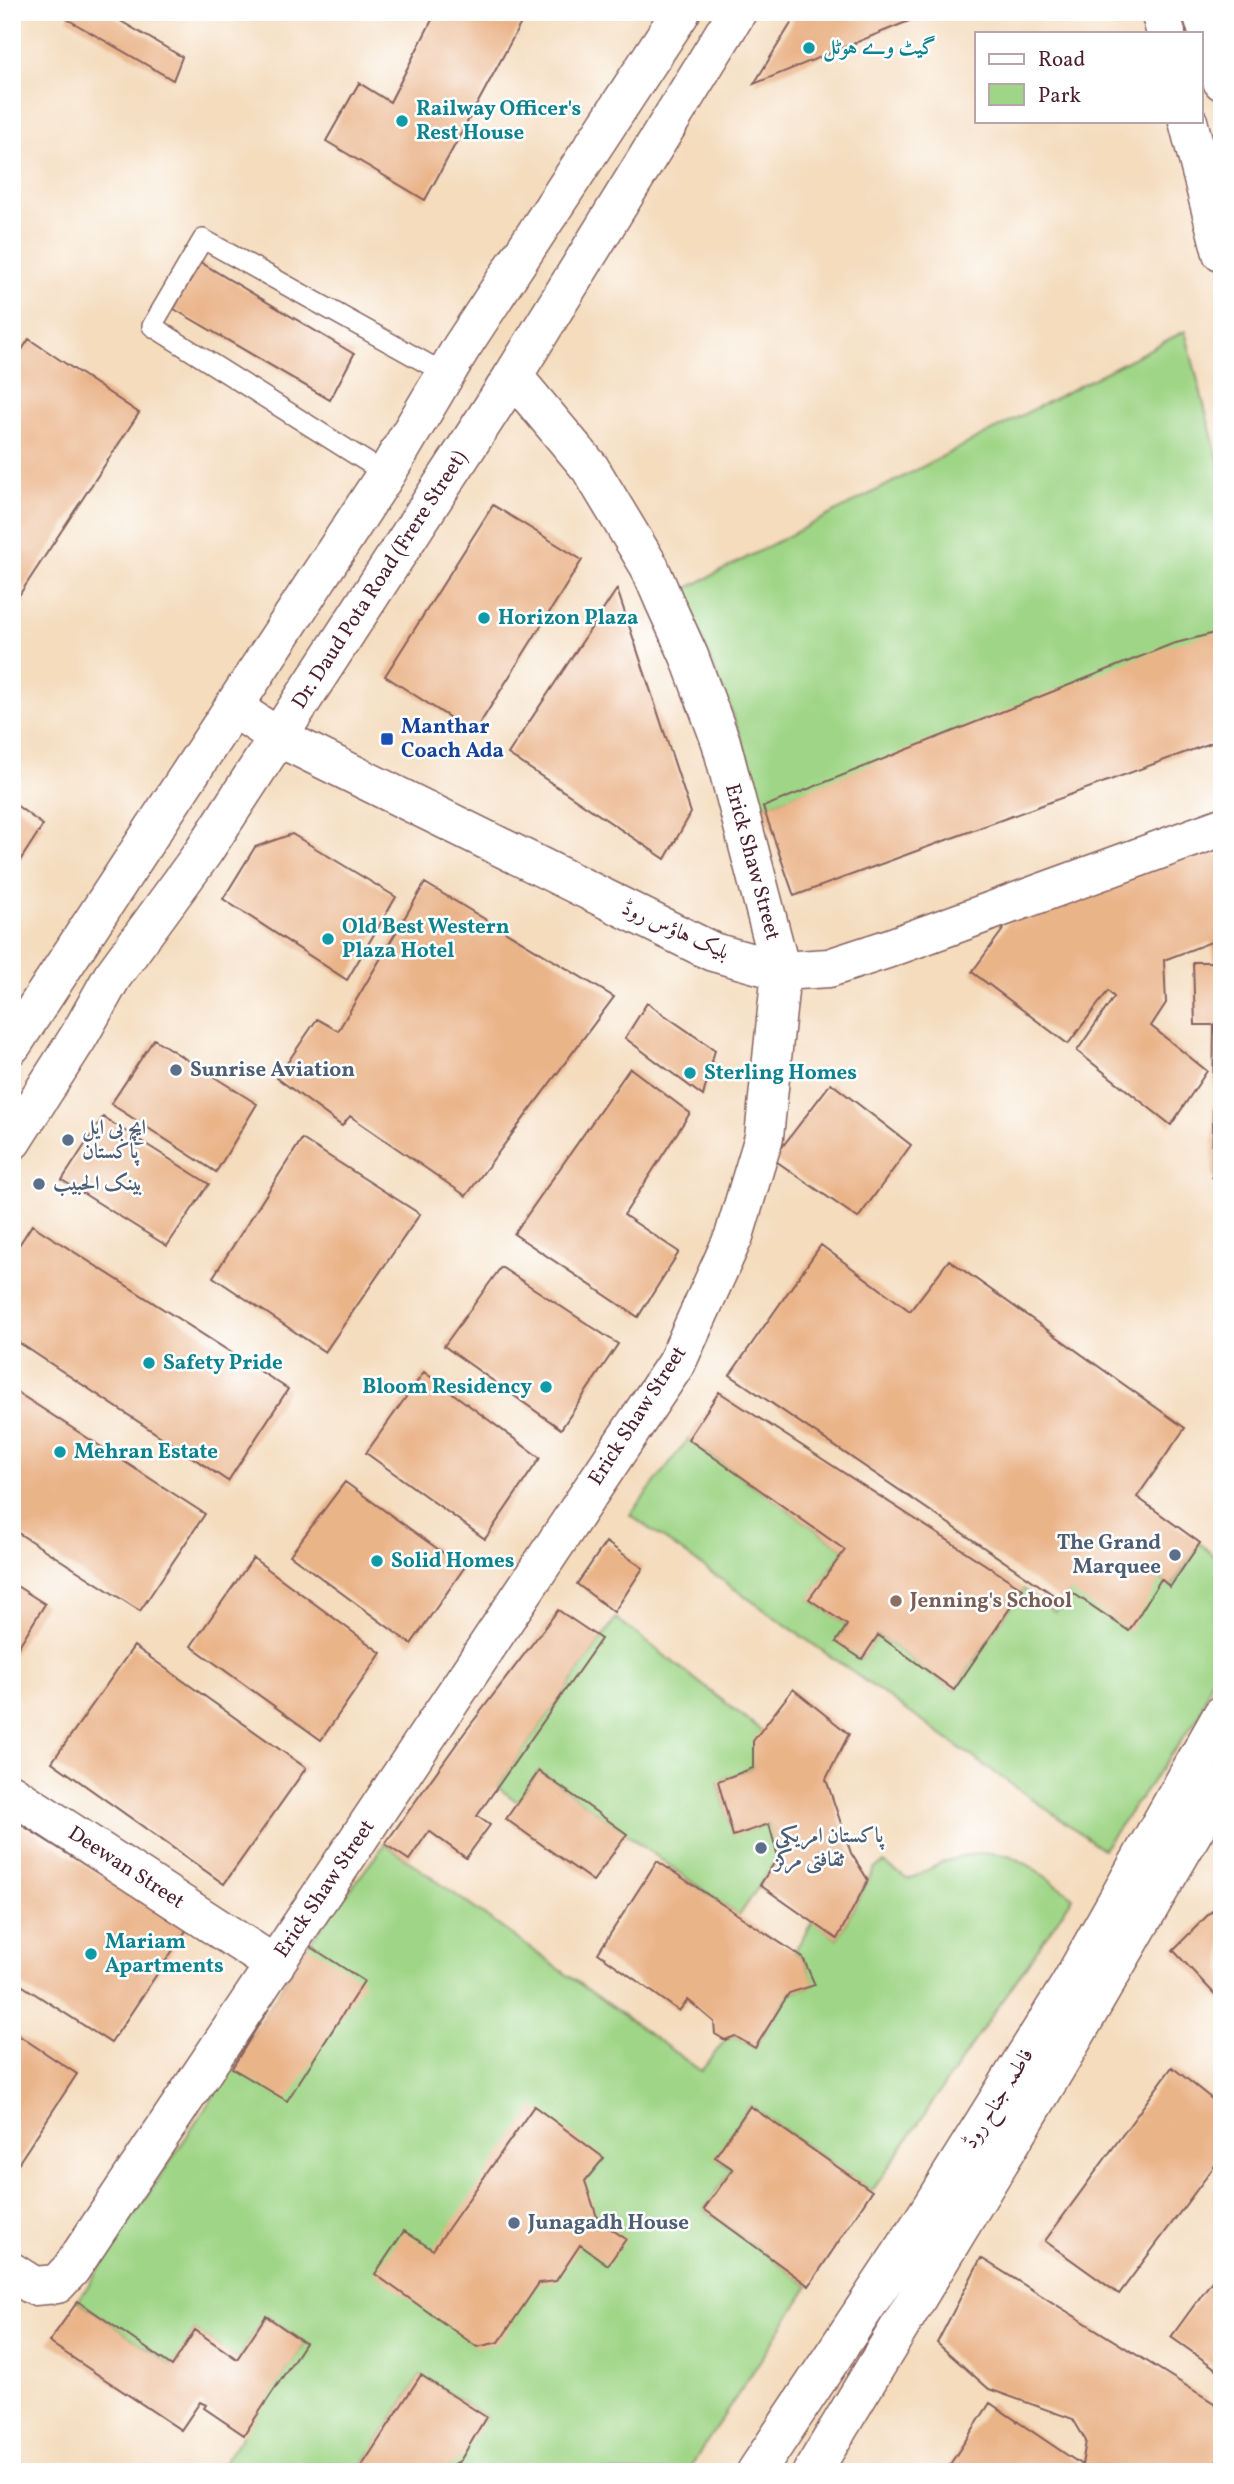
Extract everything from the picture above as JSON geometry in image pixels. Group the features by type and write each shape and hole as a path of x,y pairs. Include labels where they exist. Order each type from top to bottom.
{"main road":[{"path":"12,1045 25,998 234,708 386,474 446,374 681,12"},
{"name":"Dr. Daud Pota Road (Frere Street)","path":"12,1141 79,1036 112,977 204,851 513,376 737,12"},
{"path":"1160,12 1166,32"},
{"path":"1202,12 1222,81"},
{"path":"1188,122 1222,253"},
{"name":"Erick Shaw Street","path":"12,2272 34,2286 57,2284 71,2269 677,1362 734,1236 764,1137 781,971 721,742 689,656 649,566 590,468 513,376"},
{"name":"بلیک ہاؤس روڈ","path":"234,708 278,737 713,952 781,971 829,968 1222,827"},
{"path":"25,998 79,1036"},
{"path":"12,1065 45,1088"},
{"name":"فاطمہ جناح روڈ","path":"757,2472 922,2222 1069,1986 1222,1715"},
{"name":"فاطمہ جناح روڈ","path":"812,2472 1056,2068 1222,1782"},
{"name":"Deewan Street","path":"12,1794 275,1965"}],"lane":[{"path":"386,474 152,326 203,239 446,374"}],"green space":[{"path":"1185,331 1222,475 1222,635 763,807 736,724 682,591"},
{"path":"688,1439 845,1550 810,1599 847,1625 837,1641 862,1658 878,1635 954,1690 1023,1589 1055,1612 1070,1591 1161,1579 1171,1587 1200,1543 1222,1564 1222,1647 1199,1716 1103,1849 630,1515"},
{"path":"616,1618 762,1731 753,1768 718,1781 733,1835 769,1824 778,1857 739,1916 539,1771 518,1802 497,1787"},
{"path":"385,1844 701,2071 725,2040 735,2036 755,2048 789,1993 814,1985 803,1958 794,1952 813,1921 837,1939 874,1869 884,1863 907,1879 946,1861 967,1855 1001,1854 1029,1865 1073,1897 872,2191 750,2106 716,2157 732,2170 704,2209 809,2286 687,2472 438,2472 452,2464 486,2417 421,2375 358,2472 232,2472 222,2465 305,2343 266,2316 237,2359 195,2330 172,2366 78,2301 232,2068 308,1945"}],"building":[{"path":"71,12 105,12 182,57 173,80 67,19"},
{"name":"Railway Officer's Rest House","path":"436,12 527,12 425,200 326,141 359,83 390,102"},
{"name":"گیٹ وے ہوٹل","path":"798,12 931,12 754,84"},
{"path":"200,262 354,354 330,400 174,309"},
{"path":"29,339 139,413 12,606 12,365"},
{"name":"Horizon Plaza","path":"493,505 582,560 474,733 385,676"},
{"path":"617,589 691,813 665,859 508,754"},
{"path":"1222,631 1222,739 794,896 763,807 1172,644"},
{"path":"12,802 43,825 12,873"},
{"name":"Old Best Western Plaza Hotel","path":"292,834 396,897 347,980 223,899 255,847"},
{"path":"1222,839 1222,1178 1212,1177 1214,1025 1195,1025 1193,962 1215,962 1211,942 1164,960 1166,1003 1151,1026 1207,1071 1171,1125 1077,1051 1114,997 1108,991 1068,1044 972,972 1010,920"},
{"path":"425,883 614,997 466,1196 350,1116 342,1126 277,1078 317,1019 338,1031"},
{"name":"Sterling Homes","path":"647,1003 715,1050 703,1096 625,1038"},
{"path":"154,1039 257,1104 216,1172 111,1104"},
{"path":"630,1068 690,1113 624,1215 679,1252 638,1317 514,1234"},
{"path":"831,1083 911,1145 858,1218 773,1159"},
{"path":"103,1117 209,1184 167,1246 62,1180"},
{"path":"302,1139 420,1214 325,1352 213,1277"},
{"name":"Safety Pride","path":"32,1225 288,1389 228,1481 12,1338 12,1256"},
{"path":"821,1245 910,1311 949,1260 1185,1428 1137,1497 1200,1543 1170,1587 1161,1579 1129,1631 1070,1591 1064,1602 730,1375"},
{"name":"Bloom Residency","path":"501,1267 618,1344 561,1429 444,1346"},
{"path":"424,1372 540,1458 485,1539 366,1453"},
{"name":"Mehran Estate","path":"12,1389 205,1514 140,1611 12,1529"},
{"path":"719,1392 1023,1589 954,1690 878,1635 862,1659 836,1642 847,1625 809,1599 845,1550 688,1439"},
{"name":"Solid Homes","path":"345,1482 464,1568 411,1644 290,1555"},
{"path":"606,1542 643,1568 614,1612 577,1584"},
{"path":"253,1558 381,1653 321,1740 191,1646"},
{"path":"12,1583 45,1604 12,1657"},
{"path":"558,1610 601,1639 477,1816 490,1825 466,1858 429,1831 409,1860 385,1844 465,1732"},
{"path":"134,1646 306,1768 224,1884 52,1762"},
{"path":"793,1689 849,1734 826,1779 851,1853 868,1880 837,1939 760,1885 778,1857 769,1824 733,1836 718,1781 753,1768 753,1741"},
{"path":"539,1771 627,1834 593,1881 506,1819"},
{"name":"Mariam Apartments","path":"12,1819 187,1929 111,2043 12,1979"},
{"path":"657,1861 803,1958 815,1985 789,1993 755,2048 735,2036 725,2040 715,2034 714,2022 688,2000 679,2011 598,1953"},
{"path":"1212,1911 1222,1921 1222,2002 1173,1950"},
{"path":"308,1945 364,1981 287,2101 232,2068"},
{"path":"12,2031 77,2074 12,2173"},
{"path":"1172,2067 1222,2107 1222,2156 1119,2294 1045,2241"},
{"name":"Junagadh House","path":"534,2106 604,2158 585,2181 598,2220 626,2239 608,2265 580,2245 556,2281 539,2283 499,2342 477,2347 375,2274 404,2231 433,2250"},
{"path":"750,2106 872,2191 809,2286 704,2209 733,2169 715,2157"},
{"path":"981,2258 1222,2408 1222,2451 1210,2472 945,2472 990,2403 1082,2465 1086,2441 1073,2419 989,2389 937,2343"},
{"path":"1222,2267 1222,2373 1171,2337"},
{"path":"78,2301 172,2366 195,2330 237,2359 266,2316 305,2343 244,2435 204,2408 206,2405 200,2402 181,2430 49,2342"},
{"path":"421,2375 486,2417 460,2461 438,2472 358,2472"}],"place":[{"name":"گیٹ وے ہوٹل","path":"809,48"},
{"name":"Railway Officer's Rest House","path":"402,121"},
{"name":"Horizon Plaza","path":"484,618"},
{"name":"Manthar Coach Ada","path":"387,739"},
{"name":"Old Best Western Plaza Hotel","path":"328,939"},
{"name":"Sunrise Aviation","path":"176,1070"},
{"name":"Sterling Homes","path":"690,1073"},
{"name":"ایچ بی ایل پاکستان","path":"68,1140"},
{"name":"بينک الحبيب","path":"39,1184"},
{"name":"Safety Pride","path":"149,1363"},
{"name":"Bloom Residency","path":"546,1387"},
{"name":"Mehran Estate","path":"60,1452"},
{"name":"The Grand Marquee","path":"1175,1555"},
{"name":"Solid Homes","path":"377,1561"},
{"name":"Jenning's School","path":"896,1601"},
{"name":"پاکستان امریکی ثقافتی مرکز","path":"761,1848"},
{"name":"Mariam Apartments","path":"91,1954"},
{"name":"Junagadh House","path":"514,2223"}]}
